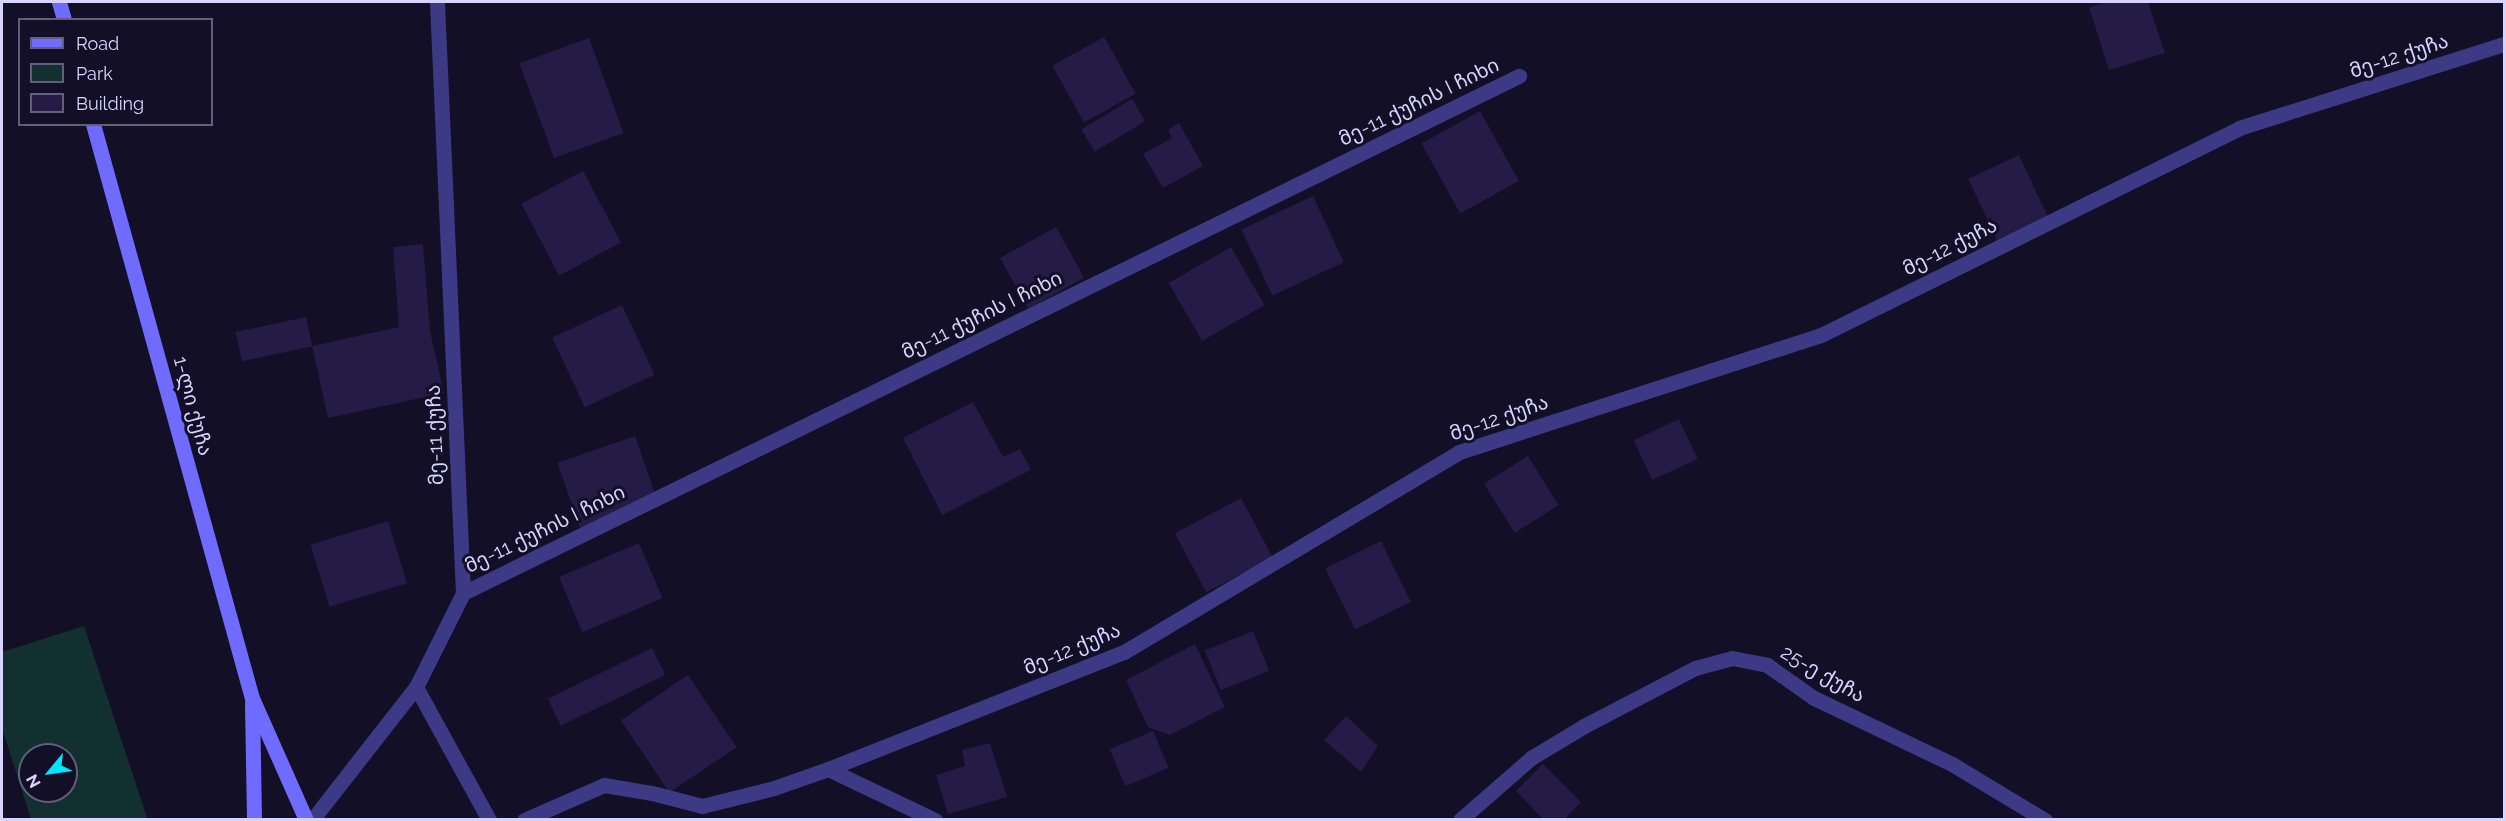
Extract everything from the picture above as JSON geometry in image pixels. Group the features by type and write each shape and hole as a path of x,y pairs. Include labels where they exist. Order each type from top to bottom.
{"main road":[{"path":"59,2 63,18"},
{"name":"1-ლი ქუჩა","path":"94,126 252,698 306,819"},
{"name":"1-ლი ქუჩა","path":"252,698 254,819"}],"street":[{"name":"მე-11 ქუჩა","path":"312,819 416,687 463,592 442,4"},
{"name":"მე-12 ქუჩა","path":"524,819 604,785 652,793 702,806 774,788 828,769 1124,652 1459,452 1821,335 2239,128 2505,44"},
{"name":"მე-11 ქუჩის I ჩიხი","path":"463,592 1520,76"},
{"name":"25-ე ქუჩა","path":"1460,819 1531,758 1695,668 1732,658 1767,665 1814,698 1952,764 2045,819"},
{"path":"416,687 489,819"},
{"path":"828,769 935,819"}],"green space":[{"path":"84,626 147,818 31,819 26,803 78,803 78,743 18,743 18,778 2,728 2,652"}],"building":[{"path":"2107,2 2148,2 2165,53 2109,70 2089,7"},
{"path":"1104,37 1136,94 1084,122 1052,66"},
{"path":"589,38 624,133 554,158 519,63"},
{"path":"1132,99 1145,121 1095,152 1081,129"},
{"path":"1480,111 1519,181 1460,213 1421,143"},
{"path":"1179,123 1203,166 1163,188 1143,154 1172,138 1168,130"},
{"path":"2019,155 2049,220 1999,244 1968,179"},
{"path":"583,171 621,243 559,275 521,204"},
{"path":"1313,196 1344,262 1272,296 1241,229"},
{"path":"1056,227 1084,278 1028,309 1000,258"},
{"path":"423,244 430,331 444,393 328,418 312,346 399,327 393,247"},
{"path":"1231,247 1264,305 1202,341 1169,283"},
{"path":"622,305 655,375 585,407 552,338"},
{"path":"306,317 312,346 242,361 236,332"},
{"path":"973,402 1003,457 1020,449 1031,470 942,515 903,438"},
{"path":"1679,419 1698,459 1652,480 1634,440"},
{"path":"635,436 657,501 580,528 557,463"},
{"path":"1528,456 1559,505 1515,533 1484,484"},
{"path":"1241,498 1272,557 1206,592 1175,533"},
{"path":"388,521 407,583 330,607 311,545"},
{"path":"1381,541 1411,602 1355,629 1325,568"},
{"path":"639,543 662,598 582,632 559,577"},
{"path":"1253,631 1269,671 1221,690 1205,650"},
{"path":"1195,644 1225,707 1170,735 1148,727 1126,680"},
{"path":"652,648 665,675 561,726 548,699"},
{"path":"688,675 737,747 669,792 621,720"},
{"path":"1346,716 1378,746 1361,772 1324,740"},
{"path":"1153,731 1169,768 1125,786 1110,749"},
{"path":"990,743 1007,797 948,814 936,775 965,766 962,750"},
{"path":"1543,764 1581,802 1564,820 1544,820 1516,791"}]}
